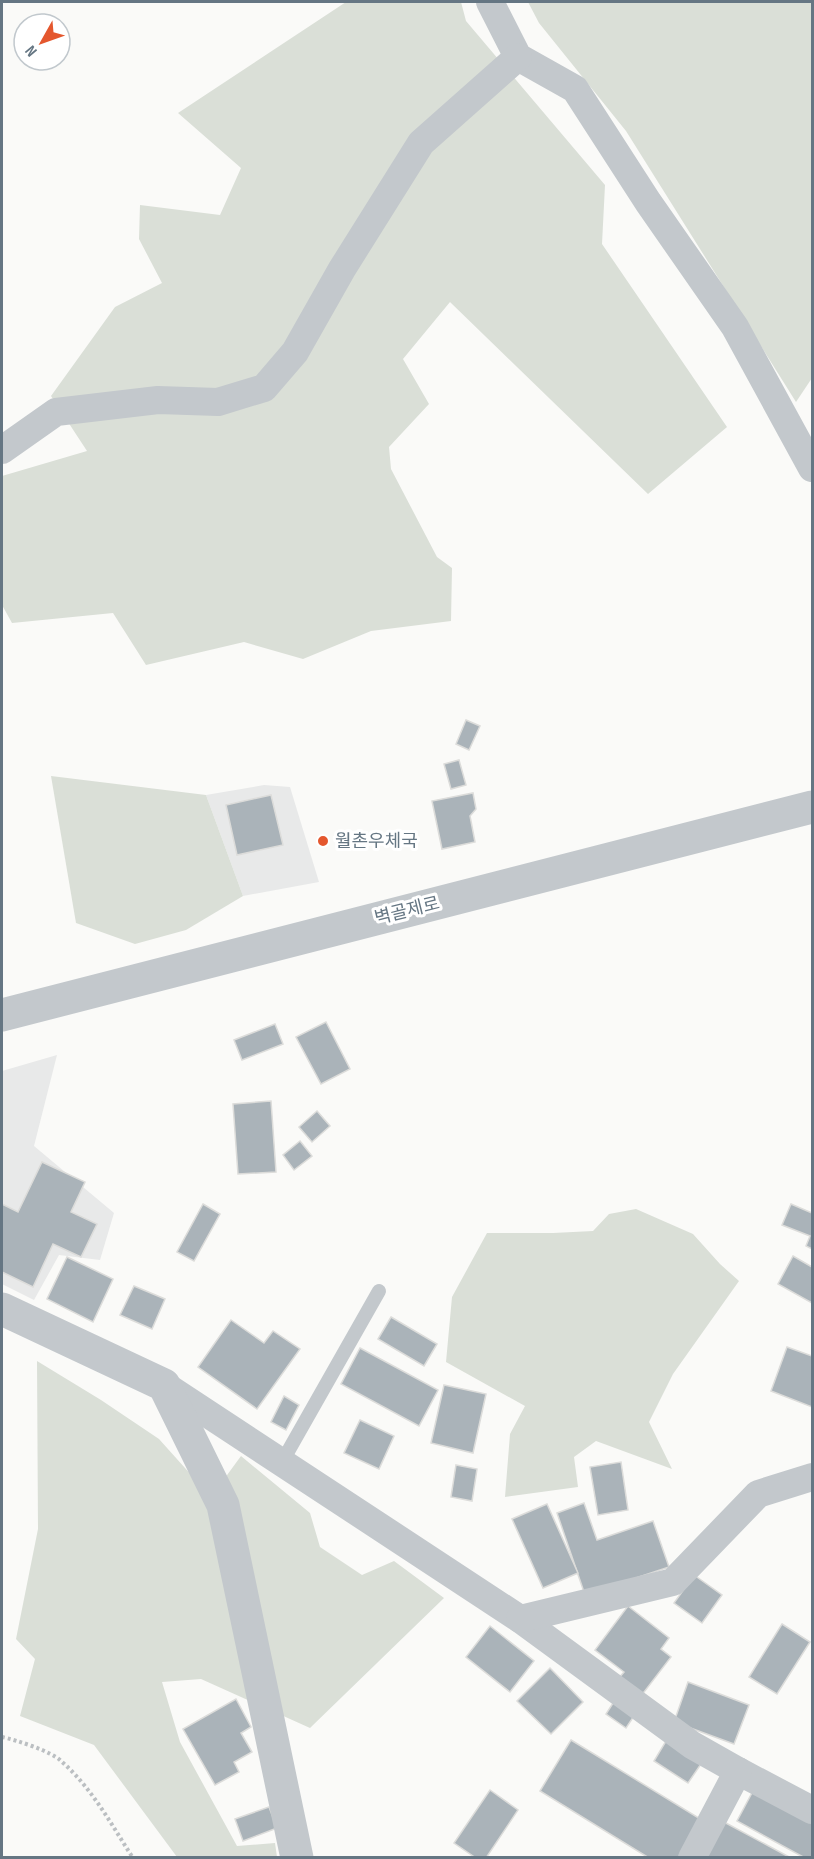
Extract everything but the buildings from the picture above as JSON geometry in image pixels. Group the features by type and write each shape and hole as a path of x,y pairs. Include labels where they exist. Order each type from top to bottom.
{"street":[{"path":"490,2 518,57 576,89 648,201 735,327 813,468"},
{"path":"2,450 56,411 158,400 218,402 264,388 295,352 342,270 421,143 518,57"},
{"name":"벽골제로","path":"2,1015 813,807"},
{"path":"2,1309 164,1385 520,1619 692,1745 813,1810"},
{"path":"164,1385 223,1505 297,1857"},
{"path":"520,1619 673,1582 758,1494 813,1477"},
{"path":"692,1857 738,1771"}],"lane":[{"path":"282,1462 379,1291"}],"path":[{"path":"2,1737 16,1740 60,1759 92,1793 133,1857"}],"shaded area":[{"path":"346,2 461,2 466,21 605,185 602,244 727,427 648,494 450,302 403,359 429,404 389,447 391,469 437,557 452,568 451,621 371,631 303,659 244,642 146,665 113,613 12,623 2,605 2,476 87,451 51,396 115,307 162,283 139,239 140,205 220,215 241,168 178,113"},
{"path":"528,2 812,2 812,378 796,402 626,131 539,23"},
{"path":"51,776 206,795 243,896 186,930 135,944 76,923"},
{"path":"264,785 290,787 319,882 243,896 206,795"},
{"path":"57,1055 34,1146 114,1213 100,1260 59,1255 34,1300 2,1284 2,1071"},
{"path":"636,1209 693,1234 739,1281 673,1374 649,1422 672,1469 596,1441 574,1457 578,1487 505,1497 510,1434 525,1406 446,1362 452,1297 487,1233 593,1231 609,1214"},
{"path":"37,1361 159,1439 211,1497 241,1456 310,1513 320,1547 362,1575 394,1561 444,1598 310,1728 201,1679 162,1682 180,1742 237,1846 275,1843 277,1857 177,1857 94,1745 20,1716 35,1659 16,1639 38,1529"}],"place":[{"name":"월촌우체국","path":"323,841"}]}
